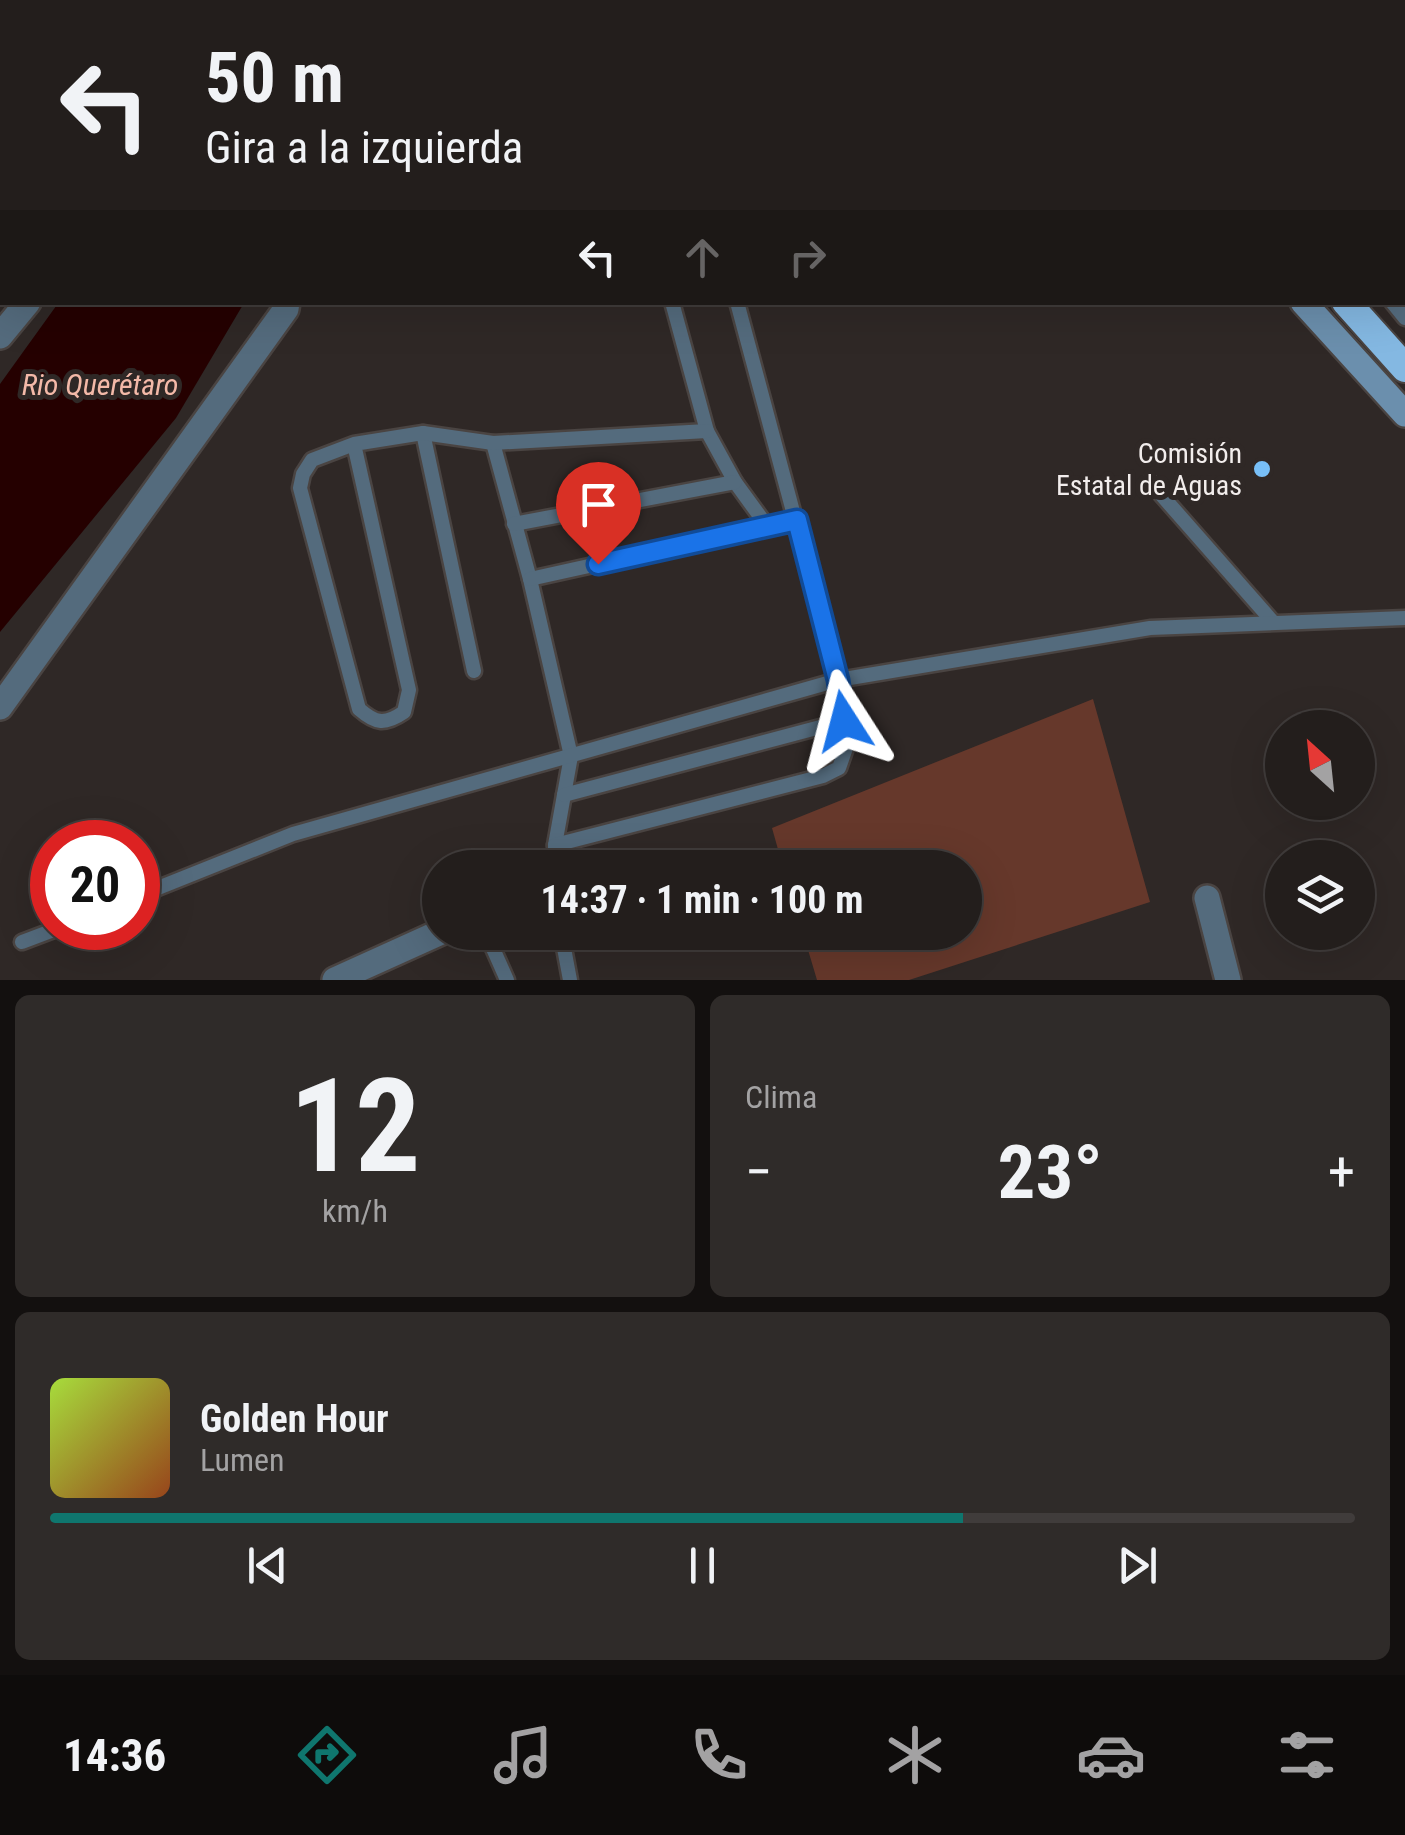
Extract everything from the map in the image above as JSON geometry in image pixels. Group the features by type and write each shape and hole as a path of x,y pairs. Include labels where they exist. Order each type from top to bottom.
{"highway":[{"path":"1349,305 1405,368"},
{"path":"1367,326 1405,381"}],"main road":[{"path":"1306,305 1405,414"}],"street":[{"path":"0,336 26,305"},
{"path":"0,708 287,305"},
{"path":"1208,898 1228,980"},
{"path":"335,980 422,940"}],"lane":[{"path":"673,305 707,431 735,482 768,526"},
{"path":"555,845 823,776 839,768 846,748 838,680 738,305"},
{"path":"354,444 409,690 404,712 388,723 374,722 359,709 300,488 312,460 354,444 422,433 492,443 707,431"},
{"path":"422,433 474,672"},
{"path":"492,443 572,756 555,850"},
{"path":"514,524 735,482"},
{"path":"1150,482 1273,622"},
{"path":"530,580 797,520"},
{"path":"160,887 293,834 838,680 1150,628 1405,618"},
{"path":"564,795 844,721"},
{"path":"22,942 30,939"},
{"path":"494,950 507,980"},
{"path":"564,950 570,980"}],"shaded area":[{"path":"1093,699 1150,902 909,980 817,980 808,950 982,950 982,850 778,850 772,828"}],"water":[{"name":"Rio Querétaro","path":"57,305 243,305 176,418 0,632 0,384"}],"place":[{"name":"Comisión Estatal de Aguas","path":"1262,469"}],"route":[{"path":"598,564 797,520 838,680 844,721"}]}
